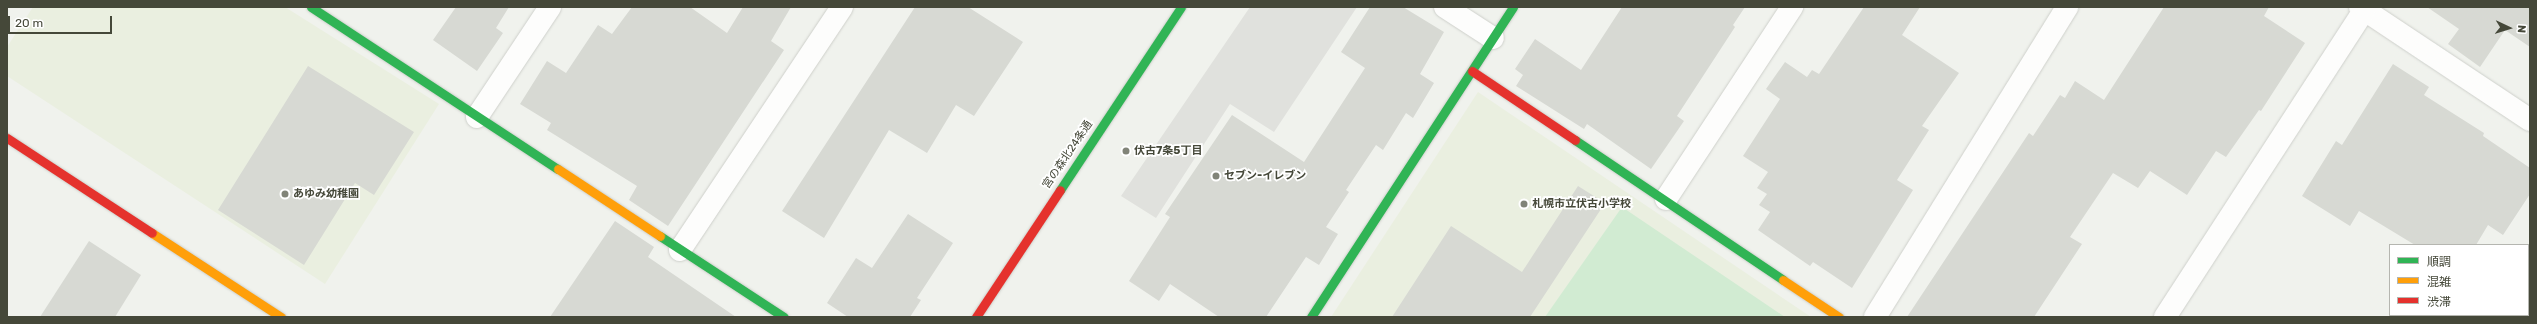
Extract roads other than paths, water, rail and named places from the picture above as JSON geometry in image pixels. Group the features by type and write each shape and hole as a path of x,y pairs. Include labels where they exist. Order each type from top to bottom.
{"street":[{"path":"311,7 784,317"},
{"path":"477,117 550,7"},
{"path":"680,250 842,7"},
{"name":"宮の森北24条通","path":"976,317 1181,7"},
{"path":"1445,7 1493,38"},
{"path":"1311,317 1513,7"},
{"path":"1666,199 1792,7"},
{"path":"1875,317 2067,7"},
{"path":"2165,317 2362,8 2530,120"},
{"path":"1472,71 1666,199 1839,317"},
{"path":"7,138 281,317"}],"place":[{"name":"伏古7条5丁目","path":"1126,151"},
{"name":"セブン-イレブン","path":"1216,176"},
{"name":"あゆみ幼稚園","path":"285,194"},
{"name":"札幌市立伏古小学校","path":"1524,204"}]}
